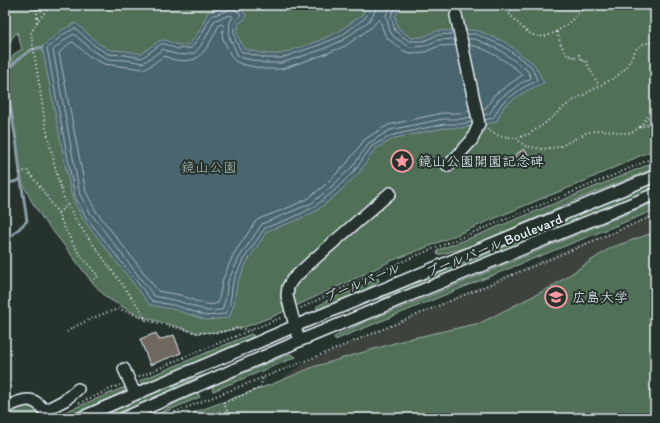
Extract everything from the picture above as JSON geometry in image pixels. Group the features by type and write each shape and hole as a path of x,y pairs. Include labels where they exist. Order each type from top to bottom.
{"street":[{"path":"448,166 483,127 456,15"},
{"name":"ブールバール","path":"81,418 295,326 655,176"},
{"path":"300,341 286,296 288,287 292,280 390,193"},
{"name":"ブールバール Boulevard","path":"124,418 300,341 655,194"},
{"path":"124,369 135,394"},
{"path":"5,408 20,401 27,400 38,404 47,414 78,389"}],"path":[{"path":"37,5 37,22"},
{"path":"52,5 37,22 31,33 46,128 58,179 64,198 77,222 142,312 146,320"},
{"path":"104,5 113,8 138,5"},
{"path":"501,5 526,30 537,36 546,36 557,32 587,5"},
{"path":"557,32 561,45 568,56 572,56 573,58 579,55 582,61 585,60 599,86"},
{"path":"483,127 499,136 516,138 529,134 543,125 569,103 616,77 626,68 636,49 643,44 655,41"},
{"path":"640,127 655,107"},
{"path":"516,138 524,146 542,149 559,147 586,133 598,130 631,133 640,127 655,123"},
{"path":"75,405 188,355 291,313 364,278 655,157"},
{"path":"20,173 26,170 41,188 58,213 78,252 98,276 91,281"},
{"path":"58,213 68,205"},
{"path":"160,418 338,348 655,215"},
{"path":"68,332 74,327 120,309 146,320 197,333 221,332 238,328 249,331"},
{"path":"230,418 224,403 260,388 263,378"}],"shaded area":[{"name":"広島大学","path":"655,216 655,418 242,418 233,411 308,361 575,246"}],"green space":[{"name":"鏡山公園","path":"5,5 655,5 655,149 578,184 391,261 274,316 248,326 221,332 197,333 139,316 107,298 91,281 44,221 32,202 21,180 9,98 9,65 14,54 22,49 17,32 12,38 5,52"},
{"path":"655,162 655,168 583,197 495,236 465,248 438,255 438,250"},
{"path":"655,181 655,188 414,289 377,299"},
{"path":"655,202 655,210 335,340 334,337 364,322"},
{"name":"広島大学","path":"655,232 655,418 179,418 280,381 313,367 408,339 480,323 551,287 610,248"},
{"path":"378,278 379,281 366,290 319,309 316,307 330,299 354,290"},
{"path":"251,334 254,336 246,341 144,384 139,381"},
{"path":"291,354 296,357 213,391 212,386"},
{"path":"204,375 211,375 110,418 94,418 134,400"},
{"path":"125,387 123,392 64,418 58,418 55,416"},
{"path":"198,393 200,397 155,416 177,402"},
{"path":"20,405 35,408 41,416 37,418 5,418 5,412"}],"water":[{"path":"368,5 402,5 395,16 398,28 411,38 423,37 436,31 476,30 505,42 534,64 544,83 526,91 504,106 496,122 461,128 444,128 395,138 375,149 359,173 336,195 316,211 295,221 267,231 247,262 237,284 234,304 229,318 206,320 176,310 150,305 83,219 72,198 42,47 62,30 76,23 98,43 110,50 141,54 159,41 165,40 178,45 189,45 200,30 208,12 230,6 241,8 247,17 239,23 237,34 244,49 266,54 281,54 338,32 362,15"}],"building":[{"path":"524,149 529,156 520,162 515,155"},
{"path":"156,333 159,340 174,335 181,353 150,365 140,339"}],"waterway":[{"path":"5,242 27,221 9,98 8,70 17,60 31,50 42,47"},
{"path":"5,184 21,180"}],"place":[{"name":"鏡山公園開園記念碑","path":"402,161"},
{"name":"広島大学","path":"556,297"}]}
